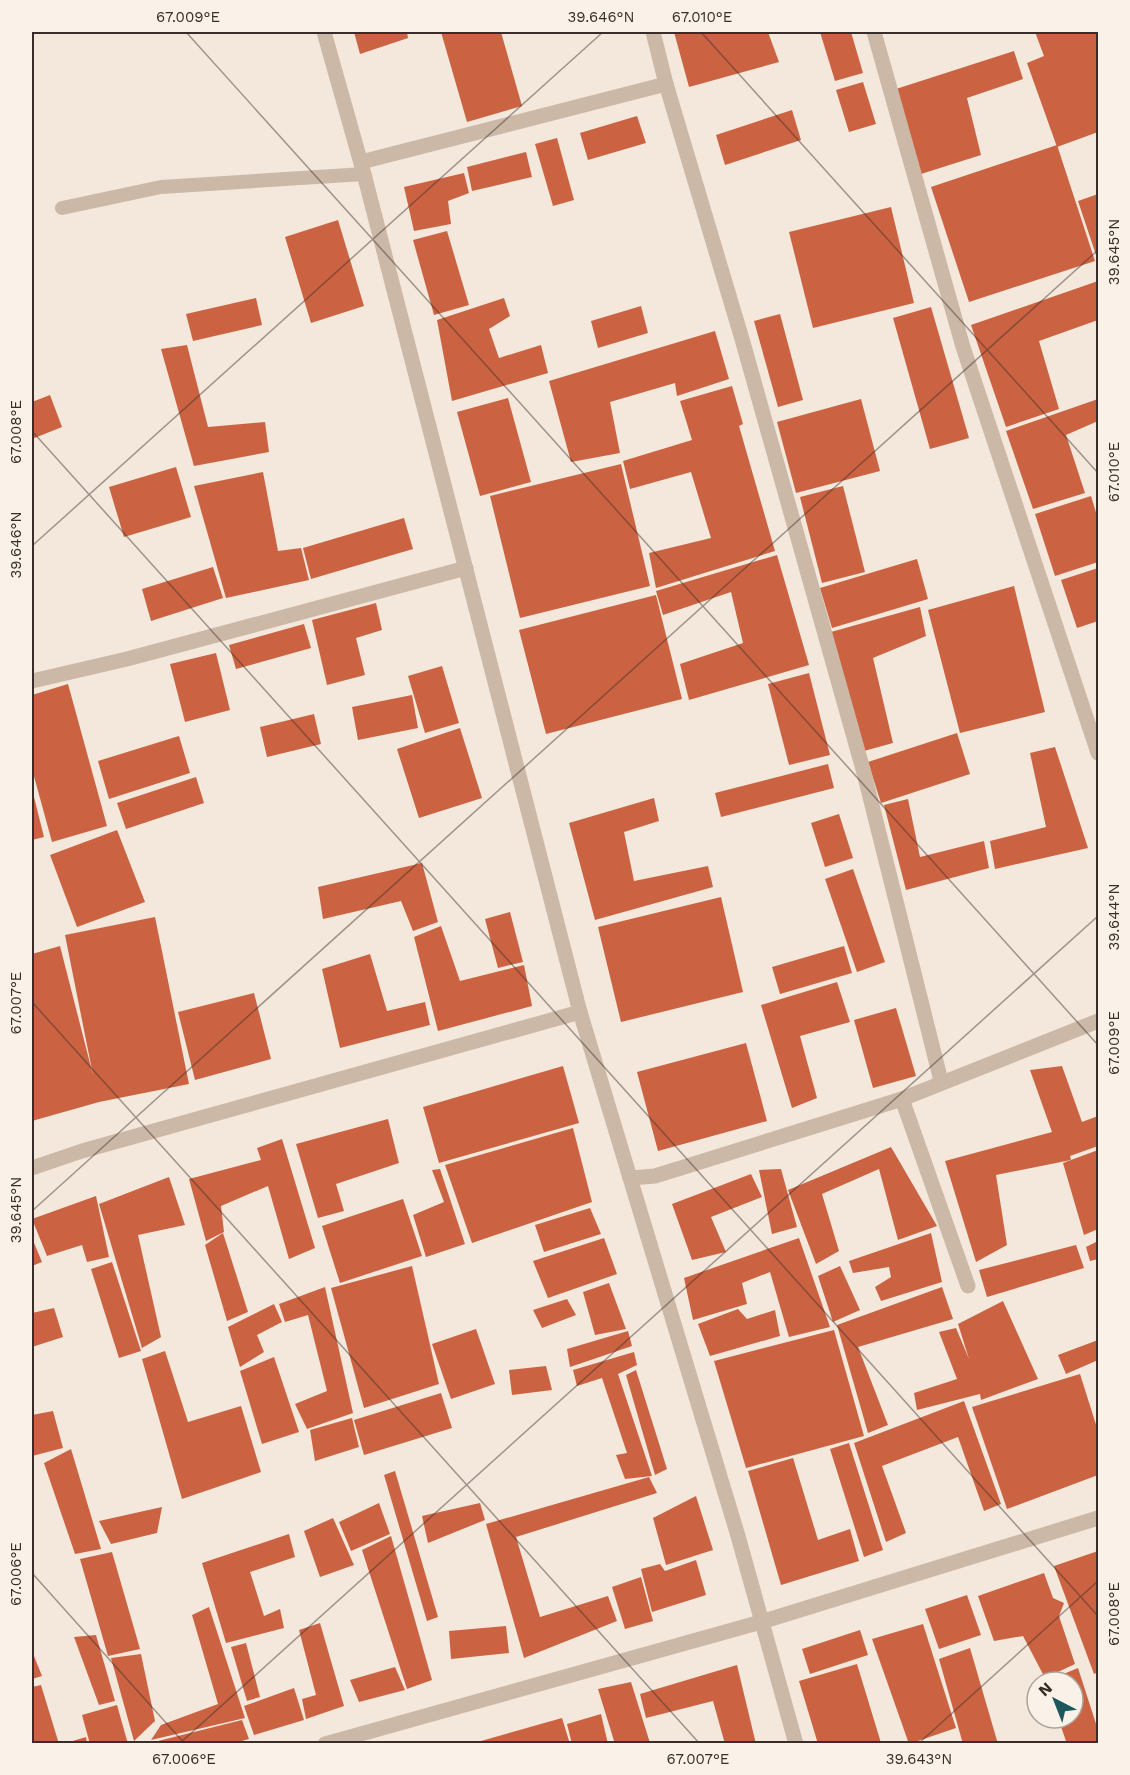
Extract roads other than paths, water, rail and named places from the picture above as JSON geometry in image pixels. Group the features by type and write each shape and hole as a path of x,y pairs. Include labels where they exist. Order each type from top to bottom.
{"street":[{"path":"324,32 362,168 580,1012 738,1536 796,1743"},
{"path":"653,32 864,773 941,1081"},
{"path":"874,32 963,347 1098,753"},
{"path":"362,168 666,84"},
{"path":"32,681 127,659 466,568"},
{"path":"32,1168 93,1148 580,1012"},
{"path":"630,1178 656,1176 902,1099 941,1081 1098,1021"},
{"path":"902,1099 968,1286"},
{"path":"325,1743 761,1622 1098,1518"}],"lane":[{"path":"62,208 161,187 362,168"}]}
